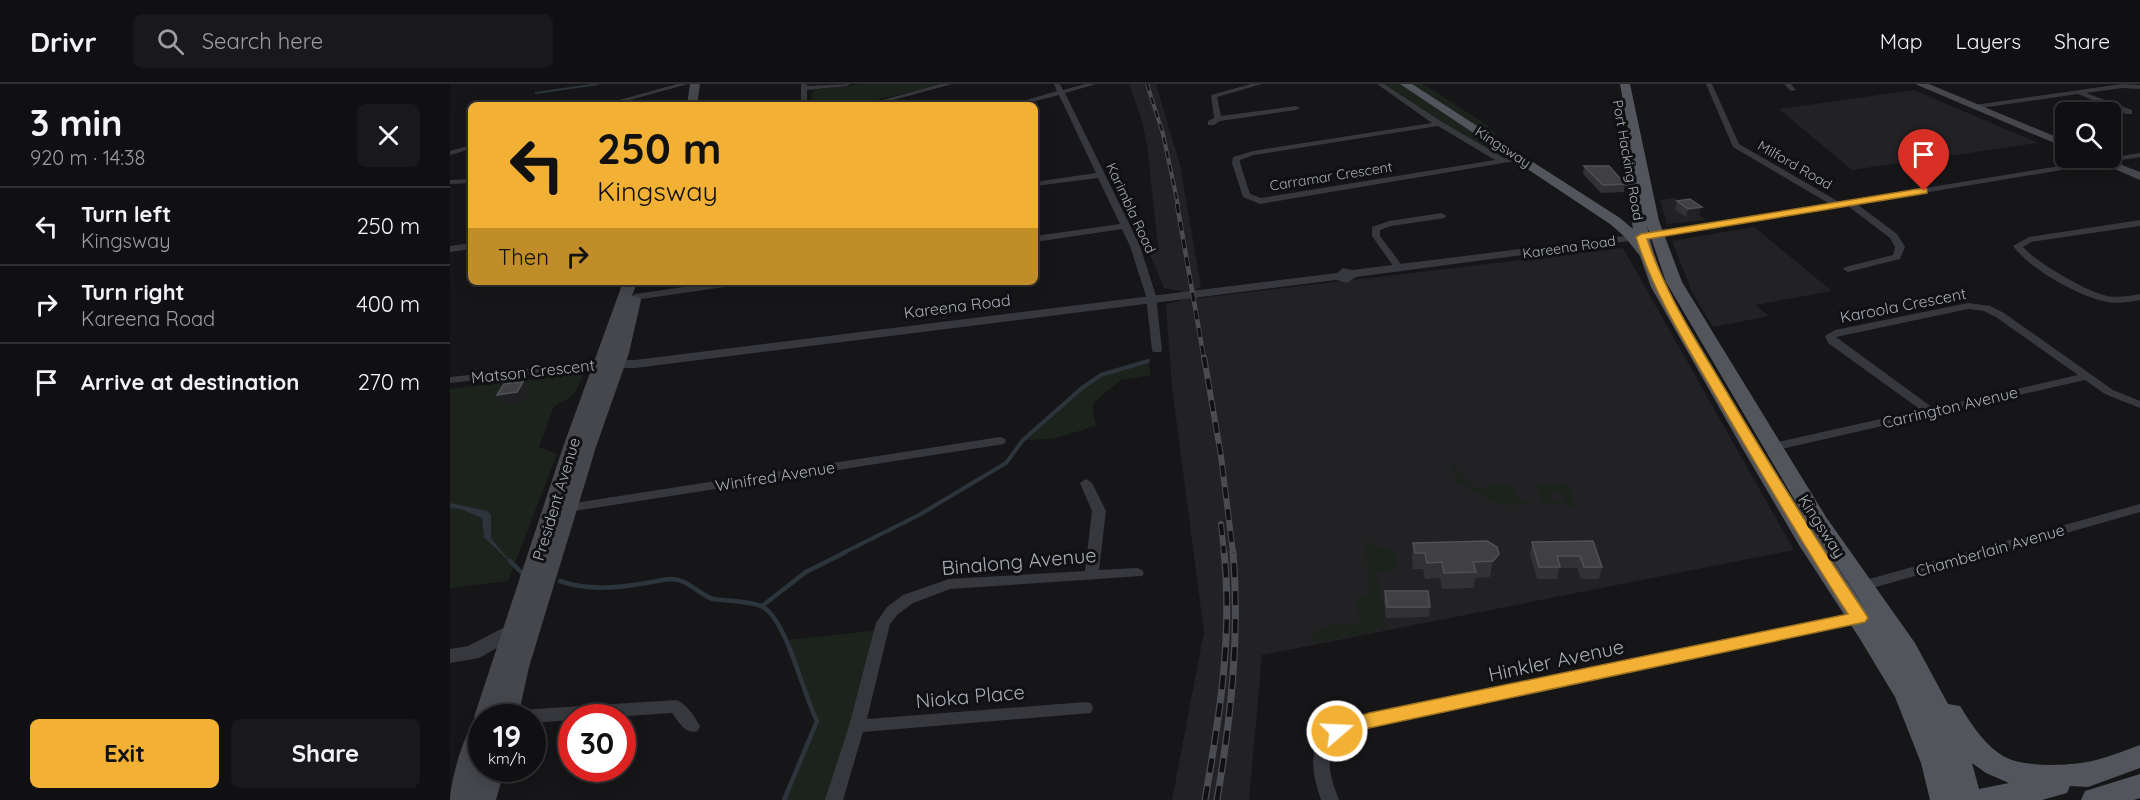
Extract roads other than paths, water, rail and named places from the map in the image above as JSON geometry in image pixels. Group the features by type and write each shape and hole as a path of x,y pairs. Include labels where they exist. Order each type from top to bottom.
{"main road":[{"name":"Kingsway","path":"1405,84 1594,197 1644,235 1656,259 1659,287 1871,617 1919,715 1928,739 1944,800"},
{"name":"Kingsway","path":"1423,84 1615,221 1644,235 1656,259"},
{"name":"Port Hacking Road","path":"1615,84 1624,204 1644,235"},
{"name":"Port Hacking Road","path":"1626,84 1644,235"},
{"path":"1920,84 2055,139"},
{"path":"1926,84 1977,107"},
{"path":"2121,166 2140,174"},
{"path":"1594,197 1624,204"},
{"name":"President Avenue","path":"490,704 515,629 560,510 587,447 609,364 635,287"},
{"name":"President Avenue","path":"510,704 517,666 560,510"},
{"name":"Kingsway","path":"1871,617 1906,650 1930,694 1954,746 1967,800"},
{"path":"1906,650 1932,677 1966,739 1991,763 2013,774 2031,777 2099,772"},
{"path":"1983,800 2052,786 2099,772 2140,756"},
{"path":"458,800 468,770"},
{"path":"483,800 488,782"}],"street":[{"path":"804,102 804,86 847,84"},
{"path":"879,102 949,84"},
{"path":"1020,102 1058,88 1093,84"},
{"path":"1259,84 1213,96 1215,121 1296,108"},
{"path":"1380,84 1439,124 1503,161"},
{"name":"Milford Road","path":"1709,84 1736,145 1838,205"},
{"path":"1787,84 1793,90"},
{"path":"1977,107 2122,86 2140,87"},
{"path":"616,102 676,87 694,90"},
{"name":"Karimbla Road","path":"1058,88 1126,226 1147,279 1157,350"},
{"path":"2079,92 2128,112"},
{"name":"Carramar Crescent","path":"1439,124 1253,153 1239,156 1236,163 1246,195 1260,201 1527,157"},
{"path":"450,153 468,148"},
{"name":"Kareena Road","path":"2121,157 2140,155"},
{"name":"Kareena Road","path":"609,364 634,364 1337,276 1347,279 1352,274 1644,235 1838,205 2055,167"},
{"path":"1038,184 1101,175"},
{"path":"450,182 468,181"},
{"path":"1848,269 1897,256 1900,247 1894,236 1850,203"},
{"path":"1399,268 1376,236 1375,229 1383,225 1442,216"},
{"path":"2140,223 2029,240 2018,246 2026,256 2087,292 2116,300 2140,297"},
{"path":"1038,239 1126,226"},
{"path":"450,249 468,246"},
{"path":"635,287 676,285"},
{"name":"Karoola Crescent","path":"1930,411 1832,341 1830,336 1835,333 1976,306 2000,315 2085,377"},
{"name":"Matson Crescent","path":"450,380 609,364"},
{"path":"2085,377 2120,398 2140,405"},
{"name":"Carrington Avenue","path":"1763,449 2085,377"},
{"name":"Winifred Avenue","path":"560,510 1000,441"},
{"path":"1086,483 1099,511 1091,575"},
{"name":"Chamberlain Avenue","path":"1850,587 2140,508"},
{"name":"Binalong Avenue","path":"834,800 858,726 883,623 892,611 908,599 949,584 1137,573"},
{"name":"Hinkler Avenue","path":"1330,800 1322,773 1323,748 1328,738 1349,725 1871,617"},
{"path":"472,653 515,629"},
{"path":"450,656 472,653 504,659"},
{"path":"546,715 676,706 692,726"},
{"name":"Nioka Place","path":"858,726 1085,708"}],"waterway":[{"path":"536,93 598,84"},
{"path":"843,553 919,515 1006,463 1023,440 1082,388 1101,375 1148,361"},
{"path":"762,606 806,572 846,552"},
{"path":"510,561 522,573"},
{"path":"560,581 603,588 673,579 684,582 713,599 759,605 772,615 787,642 817,721 784,800"}],"railway":[{"path":"1147,84 1163,134 1178,205"},
{"path":"1177,204 1204,359"},
{"path":"1204,357 1221,456 1233,553"},
{"path":"1221,524 1224,553"},
{"path":"1205,800 1220,708 1226,646 1224,552"},
{"path":"1217,800 1233,676 1235,645 1233,552"}]}
